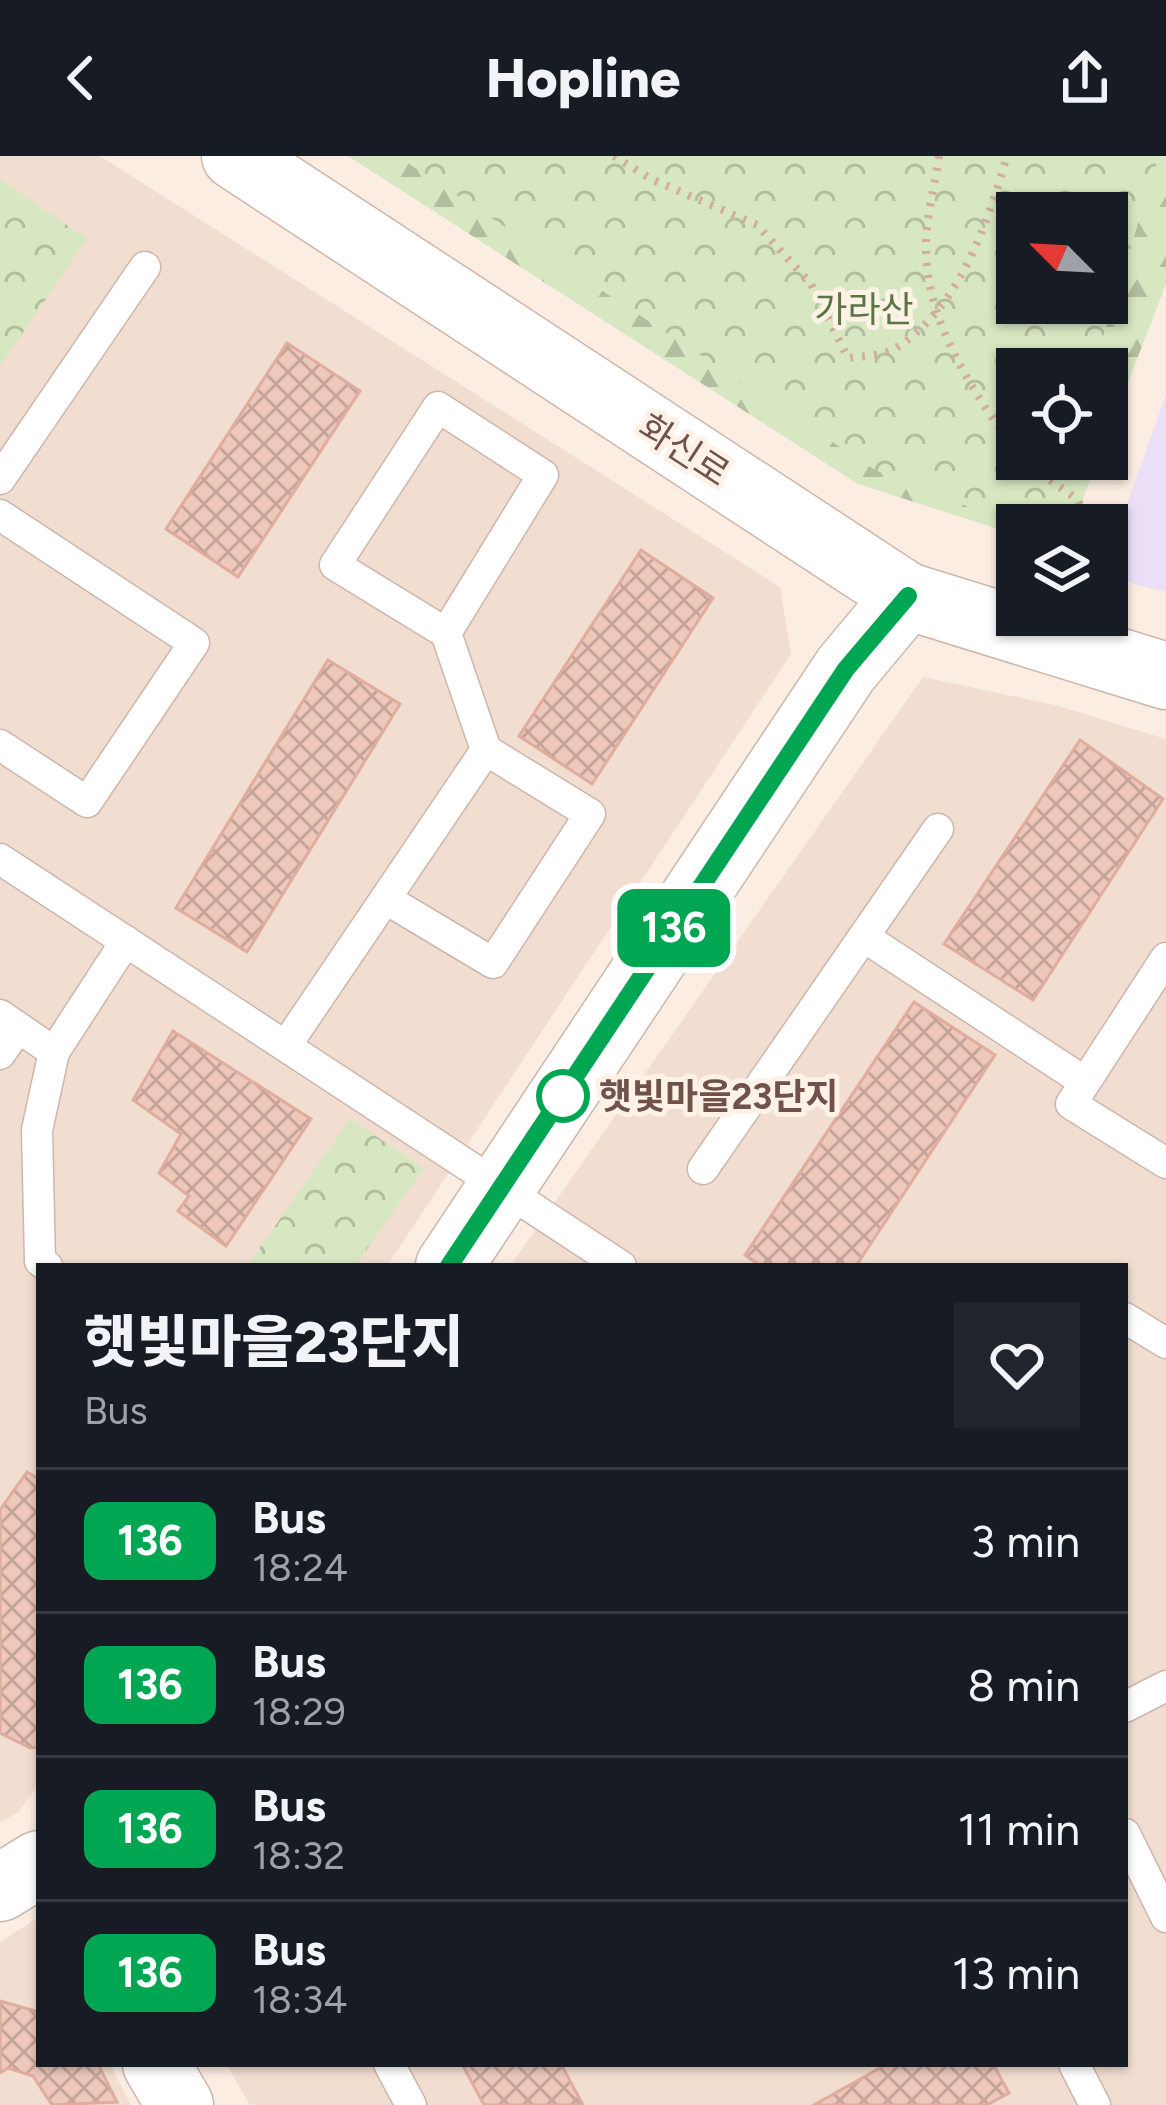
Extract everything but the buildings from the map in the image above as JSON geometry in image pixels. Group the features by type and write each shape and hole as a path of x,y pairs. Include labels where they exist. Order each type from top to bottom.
{"main road":[{"name":"화신로","path":"235,156 908,596 1166,676"},
{"path":"451,1263 846,669 908,596"},
{"path":"0,1888 36,1866"},
{"path":"158,2067 180,2105"}],"lane":[{"path":"0,479 145,267"},
{"path":"386,899 493,963 590,814 486,750 446,633 335,565 438,407 543,475 446,633"},
{"path":"0,515 194,643 87,802 0,745"},
{"path":"287,1045 486,750"},
{"path":"703,1169 938,830"},
{"path":"0,859 616,1263"},
{"path":"864,937 1085,1082"},
{"path":"43,1263 37,1130 54,1052 126,940"},
{"path":"1166,958 1071,1104 1166,1163"},
{"path":"0,1054 9,1022 54,1052"},
{"path":"1128,1320 1166,1343"},
{"path":"1128,1705 1166,1686"},
{"path":"1128,1840 1166,1917"},
{"path":"390,2067 411,2105"},
{"path":"1076,2067 1095,2105"}],"path":[{"path":"614,156 651,179 758,225 811,284 848,358 891,352 938,314 988,220 1007,156"},
{"path":"940,156 926,249 938,314 967,383 996,424"},
{"path":"1051,480 1080,504"}],"shaded area":[{"path":"0,156 100,156 780,587 791,654 389,1263 36,1263 36,1786 19,1812 0,1822"},
{"path":"1166,395 1166,592 1128,582 1127,504"},
{"path":"923,677 1055,705 1166,739 1166,2105 250,2105 228,2067 1128,2067 1128,1263 512,1263"},
{"path":"36,1919 36,2067 112,2067 131,2105 0,2105 0,1942"}],"green space":[{"name":"가라산","path":"348,156 1166,156 1166,284 1128,383 1128,348 996,348 996,480 1090,480 1081,504 996,504 996,528 858,484"},
{"name":"가라산","path":"397,156 1159,156 1128,256 1128,192 996,192 996,324 1107,324 1100,348 996,348 996,480 1059,480 1051,504 996,504 996,518 875,470"},
{"path":"0,179 87,239 0,366"},
{"path":"350,1119 424,1168 357,1263 249,1263"}],"bus line":[{"name":"136","path":"451,1263 846,669 908,596"}],"place":[{"name":"햇빛마을23단지","path":"563,1096"}]}
